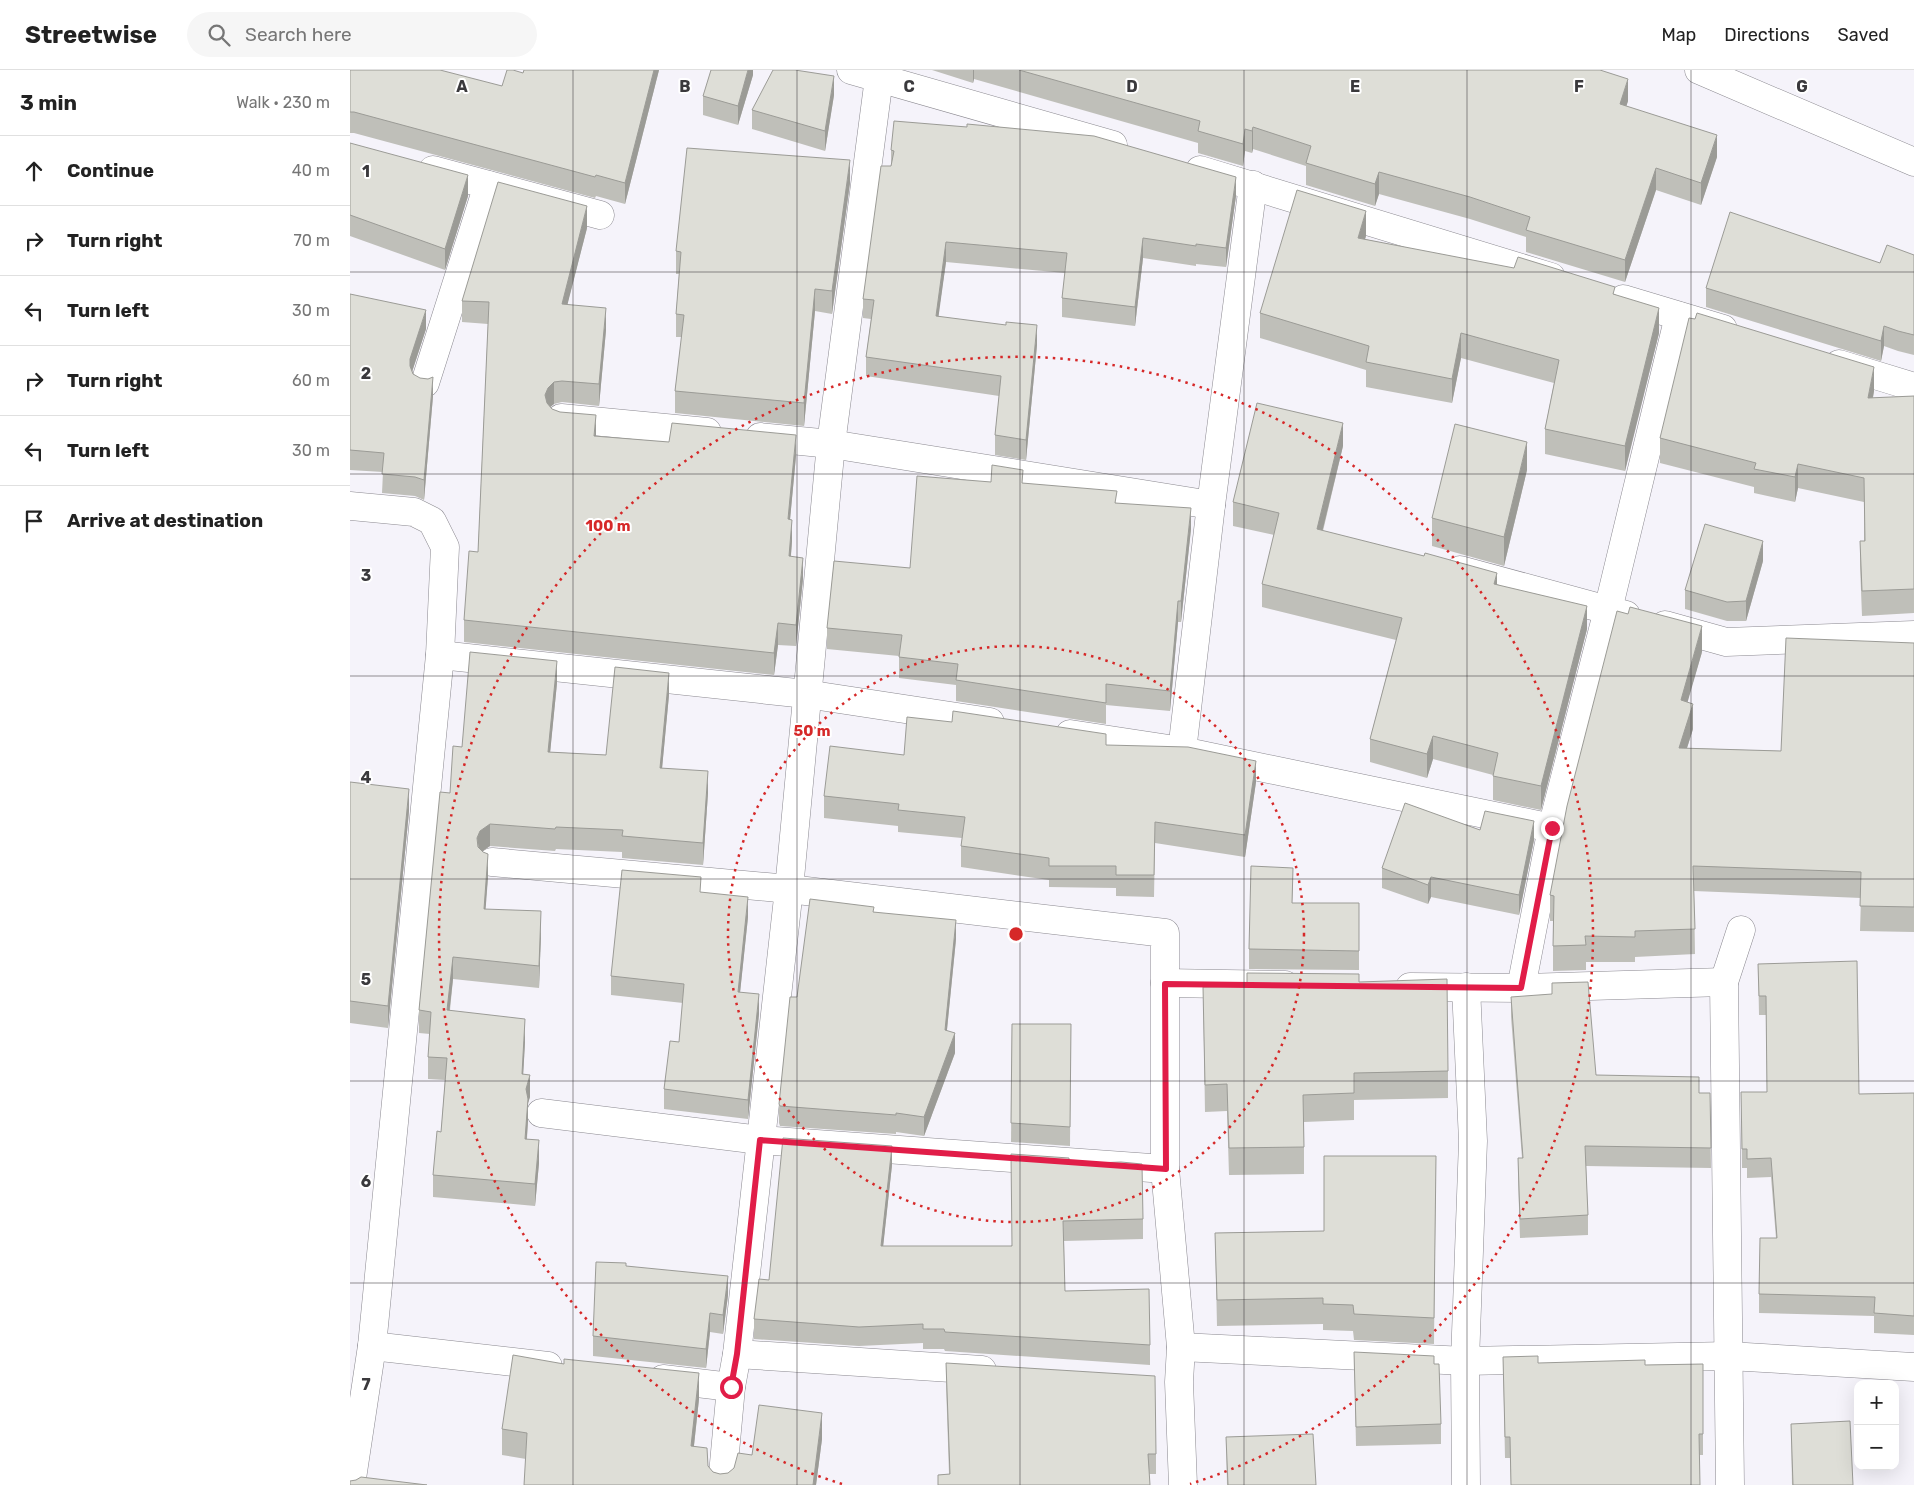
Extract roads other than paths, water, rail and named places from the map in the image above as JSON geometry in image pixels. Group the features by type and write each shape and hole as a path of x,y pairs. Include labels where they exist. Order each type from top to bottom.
{"street":[{"path":"851,70 1138,152"},
{"path":"1698,70 1914,162"},
{"path":"722,1485 731,1387 737,1354 789,889 830,444 879,78"},
{"path":"405,162 600,215"},
{"path":"1176,163 1575,284"},
{"path":"425,383 488,185"},
{"path":"1182,751 1211,505 1253,185"},
{"path":"1603,293 1745,336"},
{"path":"1521,988 1552,828 1608,610 1679,316"},
{"path":"1820,358 1914,387"},
{"path":"561,418 830,444 1211,505"},
{"path":"350,506 414,512 432,521 445,547 440,655 372,1346 351,1485"},
{"path":"1435,563 1726,642 1914,636"},
{"path":"440,655 806,694 1018,726"},
{"path":"1047,730 1182,751 1552,828"},
{"path":"492,862 789,889 1165,934 1166,1169 1181,1347 1179,1382 1183,1485"},
{"path":"1730,1485 1724,982 1742,930"},
{"path":"1389,986 1521,988 1724,982"},
{"path":"1165,984 1311,985"},
{"path":"1466,987 1472,1141 1465,1361 1466,1485"},
{"path":"541,1113 760,1140 1166,1169"},
{"path":"372,1346 576,1369"},
{"path":"1181,1347 1465,1361 1729,1356 1914,1367"},
{"path":"737,1354 1002,1371"},
{"path":"634,1376 731,1387"},
{"path":"1150,1380 1179,1382"}]}
